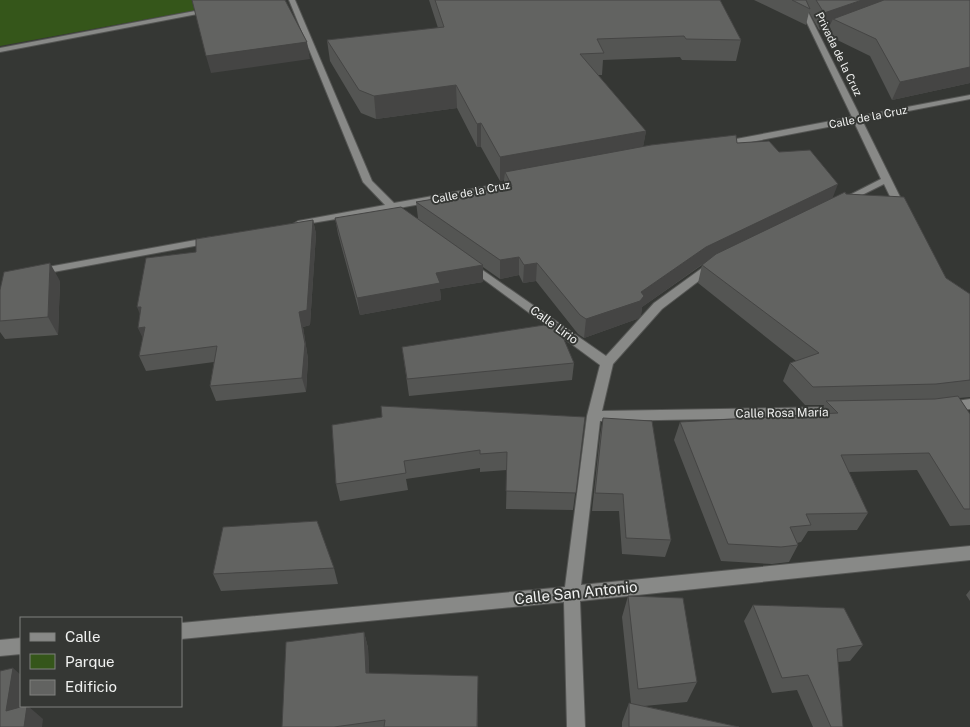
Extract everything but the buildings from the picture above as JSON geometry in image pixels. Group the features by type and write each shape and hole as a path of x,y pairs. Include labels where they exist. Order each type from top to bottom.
{"street":[{"path":"292,0 368,182 390,207 406,219"},
{"name":"Privada de la Cruz","path":"799,0 886,180 908,221"},
{"path":"0,50 224,7"},
{"path":"816,35 825,32"},
{"name":"Calle de la Cruz","path":"713,146 970,97"},
{"path":"834,206 886,180"},
{"name":"Calle de la Cruz","path":"283,227 528,181"},
{"path":"29,273 224,238"},
{"name":"Calle Lirio","path":"462,259 607,363"},
{"path":"576,727 572,594 594,416 607,363 658,306 706,269 723,261"},
{"path":"933,409 970,404"},
{"name":"Calle Rosa María","path":"594,416 846,412"},
{"name":"Calle San Antonio","path":"182,631 572,594 970,553"},
{"path":"0,648 20,646"}],"green space":[{"path":"0,0 251,0 0,46"}]}
